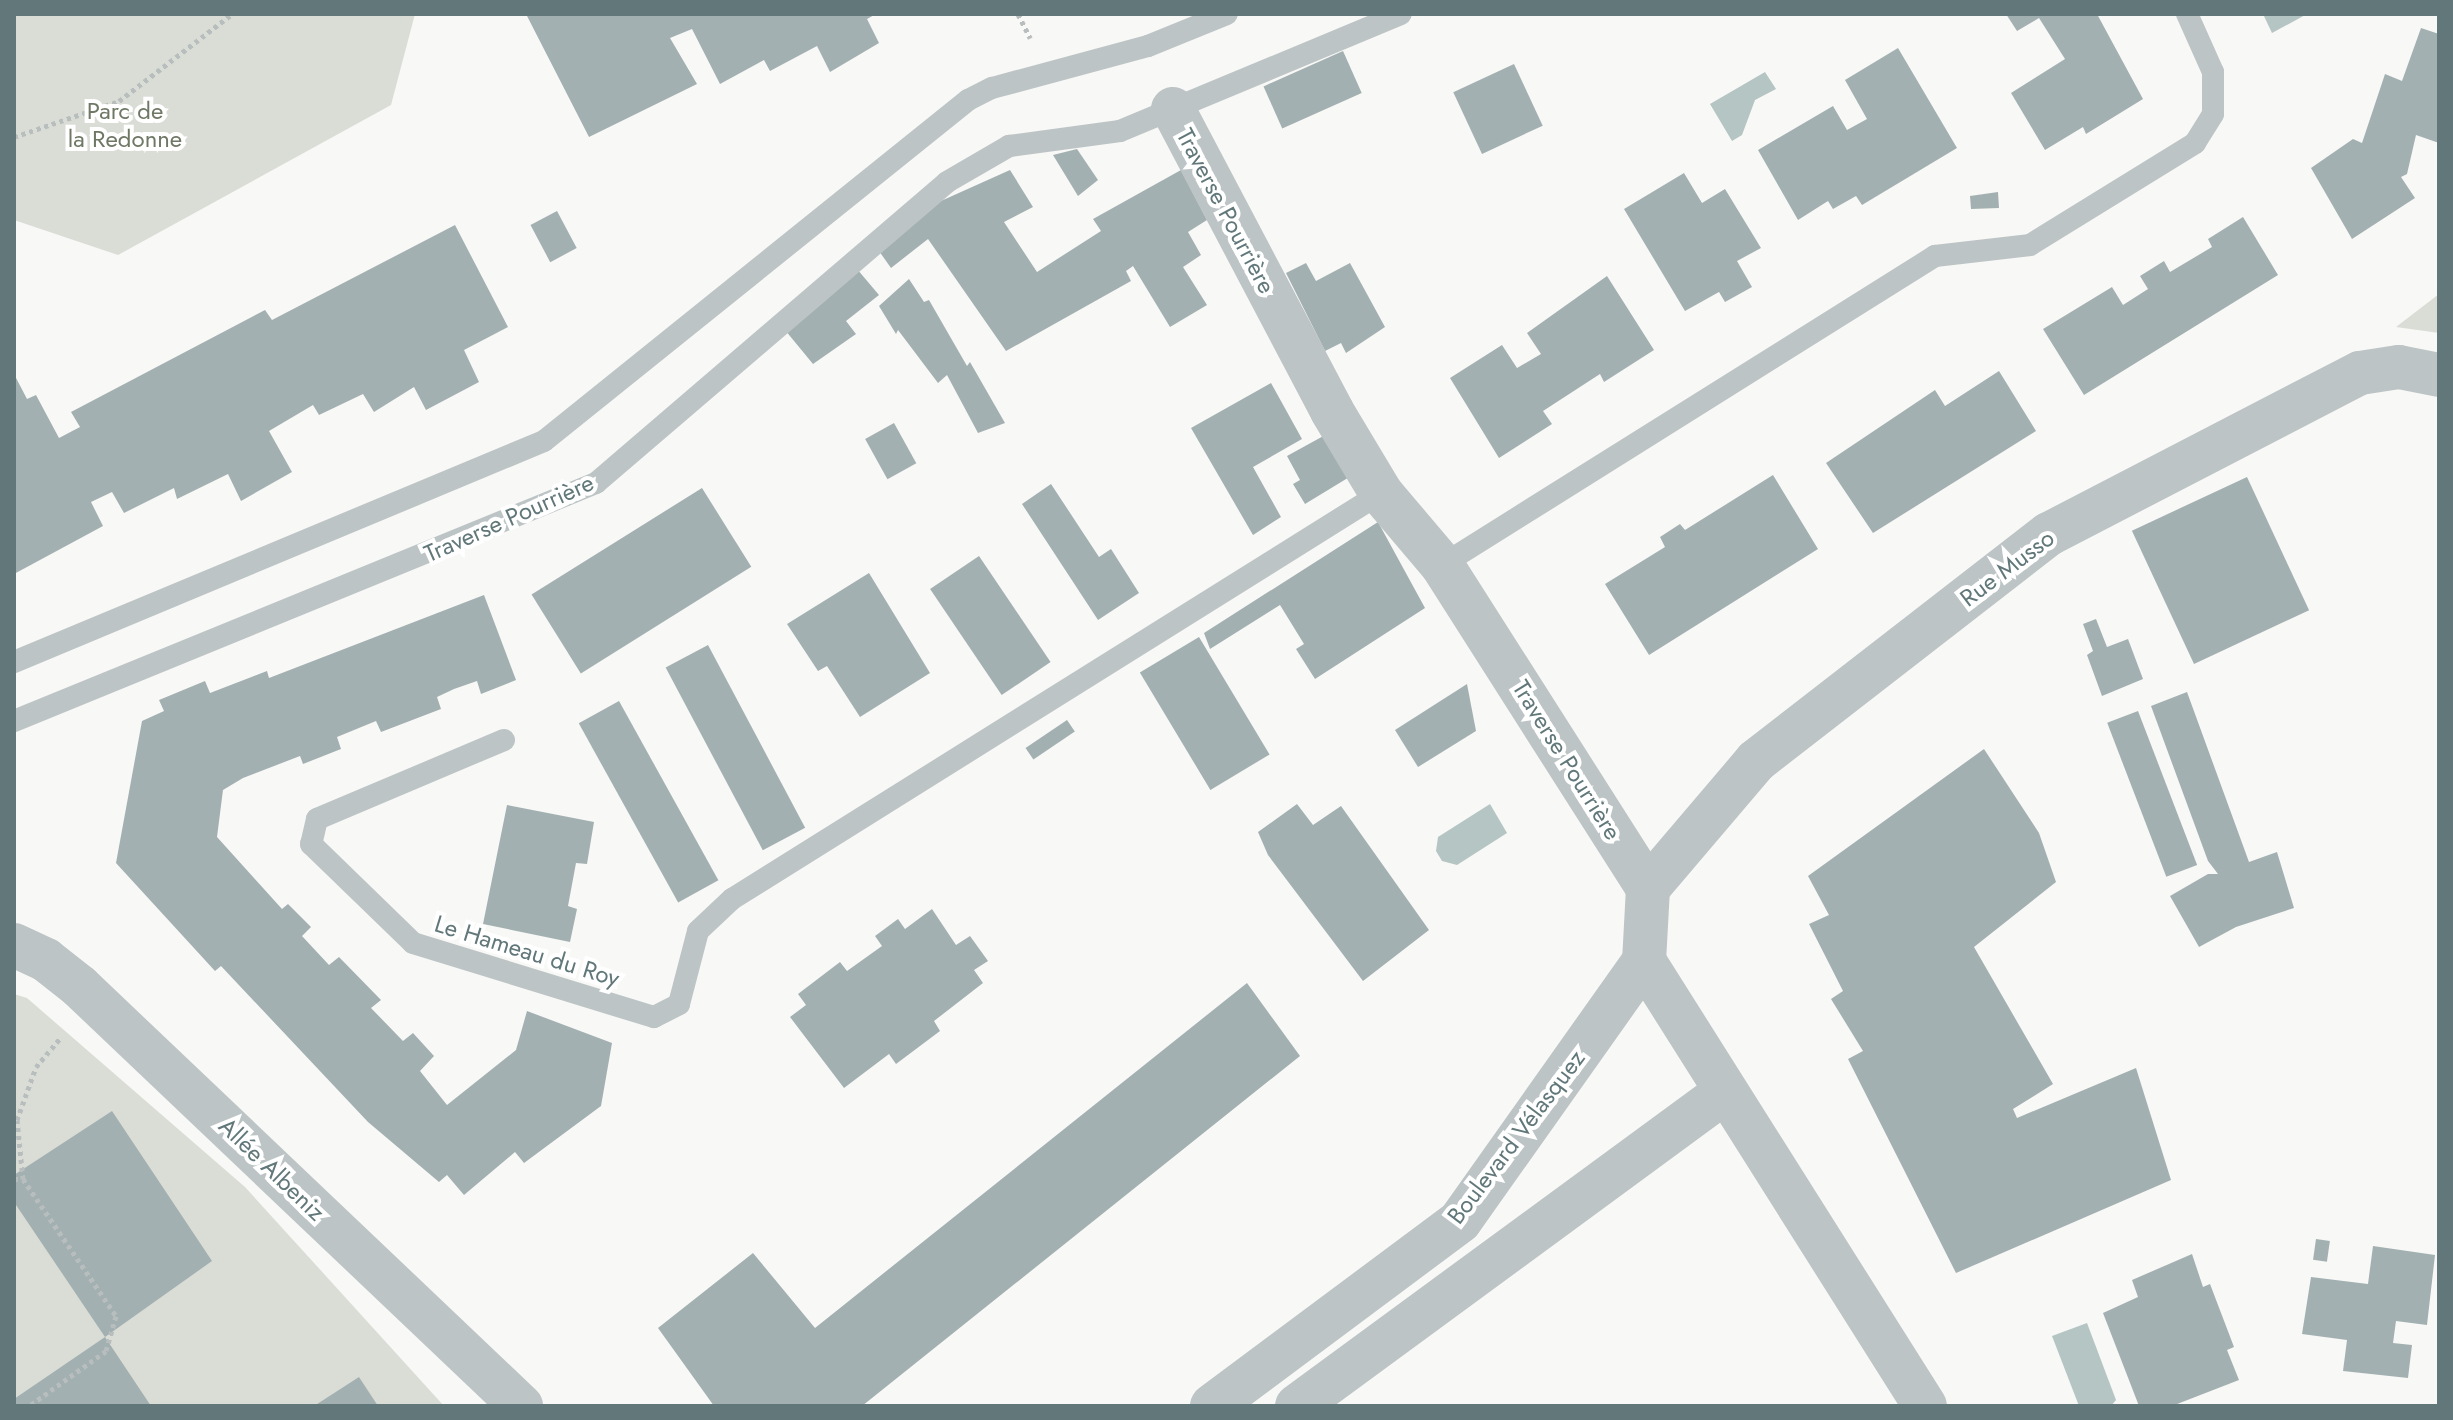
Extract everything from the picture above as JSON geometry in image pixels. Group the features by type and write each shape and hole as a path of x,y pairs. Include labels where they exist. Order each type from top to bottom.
{"street":[{"name":"Traverse Pourrière","path":"1173,109 1332,411 1381,493 1442,565 1648,888"},
{"name":"Rue Musso","path":"1648,888 1756,761 2049,534 2360,373 2399,367 2439,375"},
{"path":"1648,888 1644,961 1925,1406"},
{"name":"Allée Albeniz","path":"14,945 46,960 97,1002 521,1406"},
{"name":"Boulevard Vélasquez","path":"1212,1406 1460,1221 1644,961"},
{"path":"1297,1406 1725,1092"}],"lane":[{"path":"14,662 544,441 968,100 992,88 1148,46 1227,14"},
{"path":"1173,109 1401,14"},
{"path":"1442,565 1935,256 2030,245 2195,143 2213,114 2213,72 2187,14"},
{"name":"Traverse Pourrière","path":"14,721 596,483 947,182 1009,146 1120,131 1173,109"},
{"name":"Le Hameau du Roy","path":"504,740 317,819 311,844 413,943 654,1017 679,1004 698,931 732,899 1381,493"}],"path":[{"path":"14,137 119,101 232,14"},
{"path":"29,1406 106,1351 116,1316 23,1179 17,1120 36,1067 97,1002"},
{"path":"14,1179 23,1179"}],"green space":[{"name":"Parc de la Redonne","path":"14,14 415,14 391,105 118,255 14,220"},
{"path":"2439,294 2439,333 2396,327"},
{"path":"14,994 27,998 245,1187 444,1406 14,1406"}],"shaded area":[{"path":"2263,14 2307,14 2272,33"},
{"path":"1765,72 1776,89 1755,100 1742,135 1732,141 1710,104"},
{"path":"1490,804 1507,833 1457,865 1442,861 1436,851 1438,837"},
{"path":"2087,1323 2116,1400 2111,1406 2079,1406 2052,1336"}],"building":[{"path":"526,14 876,14 867,19 879,43 830,72 817,46 770,71 764,60 720,84 692,29 670,38 697,84 589,137"},
{"path":"2006,14 2097,14 2143,99 2086,134 2083,127 2045,150 2011,93 2065,59 2039,18 2017,31"},
{"path":"2421,28 2439,34 2439,143 2416,135 2407,174 2401,177 2415,198 2352,239 2311,168 2353,139 2362,143 2385,74 2402,81"},
{"path":"1898,48 1957,148 1862,205 1856,196 1833,209 1828,201 1798,220 1758,150 1833,106 1847,130 1867,119 1845,80"},
{"path":"1343,51 1362,93 1282,128 1264,86"},
{"path":"1514,64 1543,126 1482,154 1453,92"},
{"path":"1077,149 1098,180 1078,196 1053,155"},
{"path":"1010,170 1033,207 1004,222 1037,272 1101,231 1093,219 1181,170 1207,220 1188,232 1201,255 1183,267 1207,305 1170,327 1133,266 1126,271 1131,281 1006,351 928,239 891,268 879,251 932,205"},
{"path":"1684,173 1702,203 1725,189 1761,248 1737,261 1752,287 1725,302 1719,292 1685,311 1624,209"},
{"path":"1998,192 1999,208 1971,209 1970,196"},
{"path":"557,211 577,248 550,262 531,225"},
{"path":"2243,217 2278,275 2084,395 2043,329 2112,287 2123,305 2148,289 2140,276 2164,261 2170,272 2212,247 2208,239"},
{"path":"455,225 508,327 464,350 479,382 426,410 414,387 374,412 363,394 319,415 313,405 269,431 292,472 241,501 228,474 177,499 174,488 124,513 112,492 91,502 103,526 14,574 14,374 27,399 36,395 59,438 80,427 71,412 265,310 272,320"},
{"path":"1306,263 1316,281 1350,263 1385,327 1346,353 1341,343 1325,351 1286,273"},
{"path":"857,269 879,295 846,321 856,334 813,364 785,330"},
{"path":"1607,276 1654,350 1604,382 1600,374 1543,411 1552,424 1499,458 1450,378 1502,345 1517,368 1541,354 1527,333"},
{"path":"909,279 924,302 929,300 1005,423 978,433 947,375 938,383 898,330 896,334 879,306"},
{"path":"1999,371 2036,431 1873,533 1826,463 1935,390 1945,406"},
{"path":"1271,383 1302,439 1253,467 1281,517 1253,535 1191,428"},
{"path":"894,423 916,463 887,479 865,439"},
{"path":"1327,434 1351,476 1305,504 1293,484 1300,480 1287,456"},
{"path":"1773,475 1818,549 1649,655 1605,584 1665,547 1660,537 1680,524 1685,530"},
{"path":"2247,477 2309,610 2194,664 2132,531"},
{"path":"1051,484 1099,557 1111,549 1139,593 1098,620 1022,504"},
{"path":"702,488 751,567 581,673 532,595"},
{"path":"1378,522 1425,608 1315,679 1296,649 1304,644 1280,605 1210,649 1204,633"},
{"path":"979,556 1051,662 1002,695 930,589"},
{"path":"869,573 930,673 860,717 827,666 818,671 787,624"},
{"path":"484,595 516,680 481,694 477,681 454,689 437,697 441,709 381,732 376,721 337,737 341,749 303,764 300,756 243,778 223,790 217,837 282,909 288,904 311,927 302,936 329,965 339,957 381,1000 371,1008 403,1041 413,1033 434,1056 420,1071 447,1105 516,1050 527,1011 612,1043 601,1106 524,1163 515,1152 464,1195 447,1175 439,1182 368,1122 221,966 215,971 116,863 142,721 164,711 159,700 205,681 210,693 267,671 269,678"},
{"path":"2096,619 2107,647 2128,639 2143,679 2102,696 2087,655 2093,651 2083,624"},
{"path":"1199,637 1270,754 1210,790 1140,673"},
{"path":"708,645 805,828 763,850 666,668"},
{"path":"1467,684 1476,731 1418,767 1395,730"},
{"path":"2187,692 2249,862 2277,852 2294,908 2236,927 2199,947 2170,896 2208,874 2218,874 2208,861 2151,706"},
{"path":"619,701 718,880 678,903 579,723"},
{"path":"2138,711 2197,865 2166,877 2107,723"},
{"path":"1067,720 1075,732 1033,760 1026,748"},
{"path":"1984,749 2039,833 2056,882 1974,947 2053,1084 2013,1109 2017,1118 2136,1068 2171,1180 1956,1273 1848,1059 1863,1051 1831,999 1843,991 1809,924 1829,915 1808,876"},
{"path":"1297,804 1313,825 1341,806 1429,930 1363,981 1268,855 1258,832"},
{"path":"507,805 594,822 587,864 576,863 568,906 577,909 570,942 483,924"},
{"path":"932,909 956,945 970,936 988,961 974,970 983,983 934,1021 940,1031 896,1064 889,1054 844,1088 790,1017 806,1005 798,994 840,962 847,971 882,946 875,936 898,919 905,929"},
{"path":"1247,983 1300,1056 862,1406 714,1406 658,1328 753,1253 815,1328"},
{"path":"112,1111 212,1261 105,1337 14,1202 14,1175"},
{"path":"2316,1239 2330,1241 2327,1262 2313,1260"},
{"path":"2373,1246 2435,1255 2427,1325 2396,1321 2393,1343 2412,1345 2408,1378 2343,1371 2347,1340 2302,1334 2311,1277 2368,1284"},
{"path":"2192,1254 2203,1287 2210,1284 2234,1347 2227,1350 2239,1380 2172,1406 2139,1406 2103,1313 2138,1297 2132,1280"},
{"path":"105,1337 151,1406 14,1406 14,1399"},
{"path":"359,1377 378,1406 314,1406"}]}
